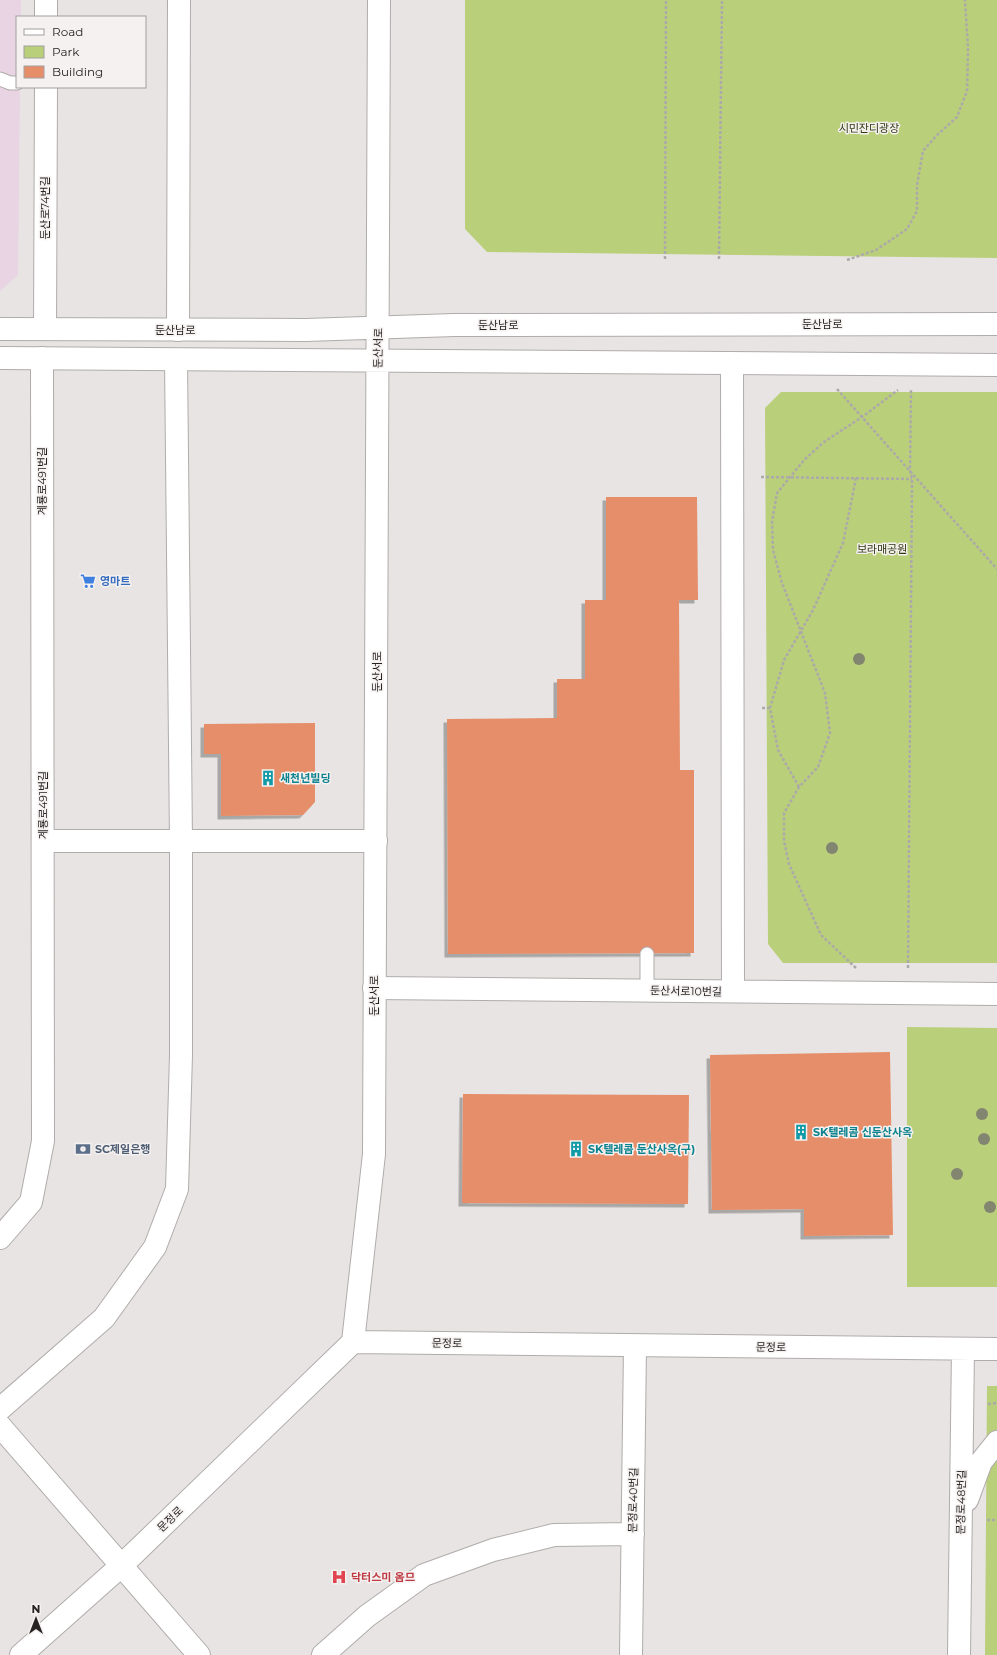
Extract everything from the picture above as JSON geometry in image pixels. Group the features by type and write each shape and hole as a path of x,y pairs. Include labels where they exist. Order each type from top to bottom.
{"street":[{"path":"46,0 46,16"},
{"path":"178,330 179,0"},
{"name":"둔산서로","path":"353,1342 374,1154 379,328 379,0"},
{"name":"둔산로74번길","path":"45,329 46,88"},
{"name":"둔산남로","path":"0,329 306,330 462,325 997,324"},
{"path":"0,358 378,362 997,365"},
{"name":"계룡로491번길","path":"0,1238 31,1202 43,1141 42,358"},
{"path":"0,1409 104,1318 155,1247 177,1189 181,1055 182,841 176,360"},
{"path":"732,364 733,991"},
{"path":"43,841 376,841"},
{"name":"둔산서로10번길","path":"374,988 997,994"},
{"name":"문정로","path":"21,1655 121,1566 353,1342 997,1349"},
{"name":"문정로40번길","path":"631,1655 634,1346"},
{"name":"문정로48번길","path":"959,1655 963,1349"},
{"path":"0,1426 199,1655"},
{"path":"960,1520 972,1483 981,1462 997,1442"},
{"path":"323,1655 367,1616 424,1575 493,1550 554,1535 633,1534"}],"lane":[{"path":"0,79 16,84"},
{"path":"647,954 647,990"}],"path":[{"path":"665,259 666,0"},
{"path":"719,259 722,0"},
{"path":"846,260 876,250 907,229 917,210 917,185 923,152 936,136 957,117 966,91 968,48 965,0"},
{"path":"835,387 997,569"},
{"path":"857,968 821,935 789,864 784,841 784,814 799,787 818,767 830,732 825,693 782,583 773,550 772,522 777,493 788,477 805,459 824,442 862,417 902,387"},
{"path":"908,968 912,479 910,471 911,387"},
{"path":"761,477 912,479"},
{"path":"799,787 778,750 770,708 784,660 813,610 843,544 856,478"},
{"path":"762,708 770,708"},
{"path":"987,1404 997,1403"},
{"path":"987,1520 997,1520"}],"shaded area":[{"path":"0,0 21,0 21,16 16,16 16,88 20,88 18,275 0,291"}],"green space":[{"name":"시민잔디광장","path":"465,0 997,0 997,258 487,252 465,229"},
{"name":"보라매공원","path":"781,392 997,392 997,963 783,963 768,944 765,408"},
{"path":"907,1027 997,1028 997,1287 907,1287"},
{"path":"987,1386 997,1386 997,1655 985,1655"}],"building":[{"path":"606,497 697,497 698,600 679,600 680,770 694,770 694,953 448,954 447,719 557,718 557,679 585,679 585,600 606,600"},
{"name":"새천년빌딩","path":"315,723 315,802 303,815 221,816 221,754 204,754 204,724"},
{"name":"SK텔레콤 신둔산사옥","path":"890,1052 893,1235 804,1236 804,1209 712,1210 710,1055"},
{"name":"SK텔레콤 둔산사옥(구)","path":"463,1094 689,1095 688,1204 462,1203"}],"place":[{"name":"영마트","path":"88,581"},
{"name":"새천년빌딩","path":"268,778"},
{"name":"SK텔레콤 신둔산사옥","path":"801,1132"},
{"name":"SC제일은행","path":"83,1149"},
{"name":"SK텔레콤 둔산사옥(구)","path":"576,1149"},
{"name":"닥터스미 옴므","path":"339,1577"}]}
